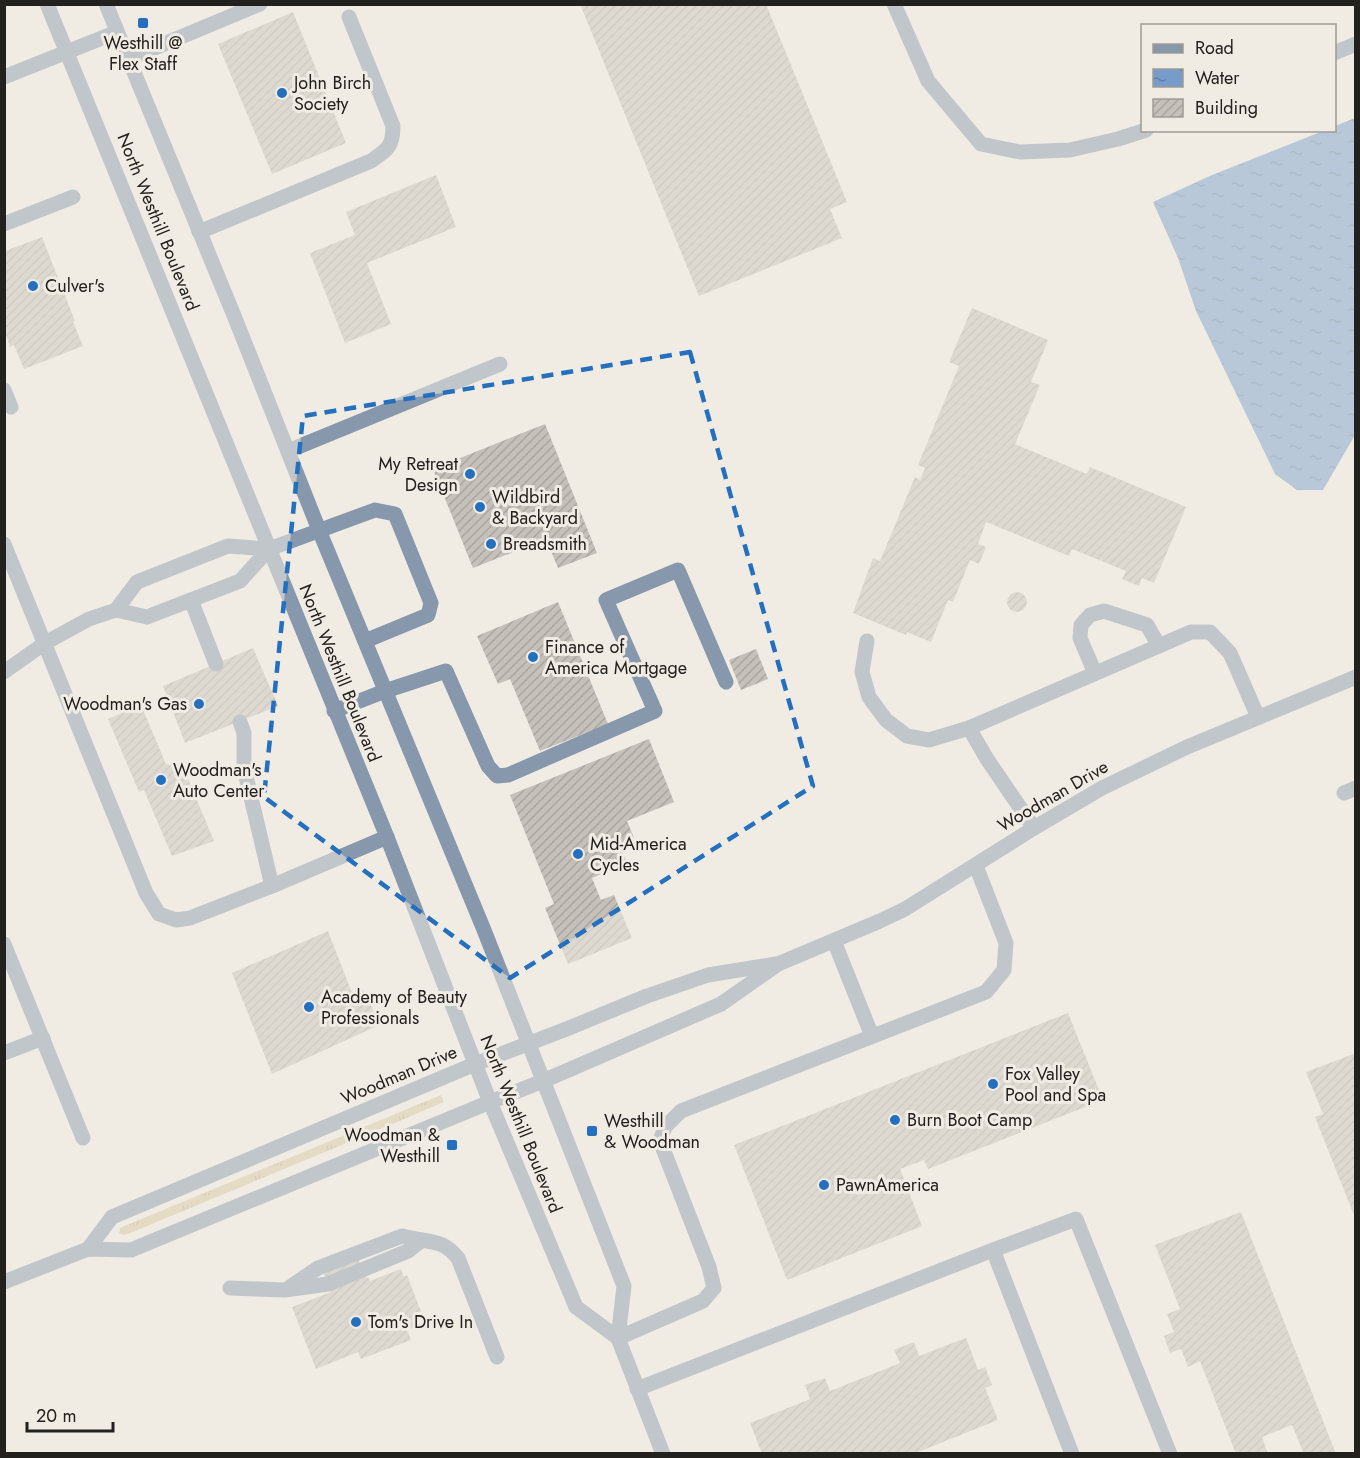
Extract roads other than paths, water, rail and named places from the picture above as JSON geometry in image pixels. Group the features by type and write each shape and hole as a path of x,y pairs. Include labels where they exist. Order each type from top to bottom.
{"street":[{"name":"North Westhill Boulevard","path":"47,4 387,837 490,1102 576,1307 618,1338"},
{"name":"North Westhill Boulevard","path":"106,4 318,530 484,930 624,1286 618,1338 663,1454"},
{"path":"128,59 260,4"},
{"path":"894,4 928,81 981,144 1020,152 1070,150 1141,132"},
{"path":"199,232 371,161 388,149 393,138 393,126 349,17"},
{"path":"4,77 117,32"},
{"path":"1336,53 1356,44"},
{"path":"4,224 73,197"},
{"path":"288,451 500,363"},
{"path":"4,390 11,407"},
{"path":"116,610 137,582 228,546 269,549 375,510 395,514 431,603 429,615 365,641"},
{"path":"4,544 146,893 159,914 176,920 190,918 387,837"},
{"path":"4,672 45,643 89,619 116,610 147,617 240,581 269,549"},
{"path":"334,711 446,671 488,766 497,776 508,775 655,711 606,600 678,570 726,682"},
{"path":"191,600 216,664"},
{"path":"1095,674 1080,638 1081,625 1090,615 1104,611 1147,625 1159,646"},
{"path":"867,641 862,672 869,697 886,720 907,736 929,740 969,728 1191,632 1210,632 1230,653 1258,717"},
{"name":"Woodman Drive","path":"4,1282 88,1249 131,1250 543,1081 721,1004 778,964 905,909 1102,788 1187,747 1356,677"},
{"path":"240,722 244,733 244,768 272,886"},
{"path":"969,728 992,767 1034,828"},
{"path":"618,1338 704,1301 714,1288 709,1267 660,1141 665,1127 681,1112 986,992 1004,970 1006,943 976,866"},
{"path":"834,940 872,1036"},
{"path":"4,944 83,1138"},
{"name":"Woodman Drive","path":"88,1249 112,1217 475,1064 647,996 708,975 778,964"},
{"path":"4,1053 43,1038"},
{"path":"637,1389 993,1250 1076,1220 1170,1454"},
{"path":"231,1288 285,1290 328,1284 408,1251 422,1240 441,1243 458,1258 497,1357"},
{"path":"993,1250 1072,1454"}],"water":[{"path":"1355,118 1355,435 1323,490 1297,490 1275,474 1196,311 1178,258 1153,202 1212,175 1320,132 1336,132 1336,126"}],"place":[{"name":"Westhill @ Flex Staff","path":"143,23"},
{"name":"John Birch Society","path":"282,93"},
{"name":"Culver's","path":"33,286"},
{"name":"My Retreat Design","path":"470,474"},
{"name":"Wildbird & Backyard","path":"480,507"},
{"name":"Breadsmith","path":"491,544"},
{"name":"Finance of America Mortgage","path":"533,657"},
{"name":"Woodman's Gas","path":"199,704"},
{"name":"Woodman's Auto Center","path":"161,780"},
{"name":"Mid-America Cycles","path":"578,854"},
{"name":"Academy of Beauty Professionals","path":"309,1007"},
{"name":"Fox Valley Pool and Spa","path":"993,1084"},
{"name":"Burn Boot Camp","path":"895,1120"},
{"name":"Westhill & Woodman","path":"592,1131"},
{"name":"Woodman & Westhill","path":"452,1145"},
{"name":"PawnAmerica","path":"824,1185"},
{"name":"Tom's Drive In","path":"356,1322"}]}
